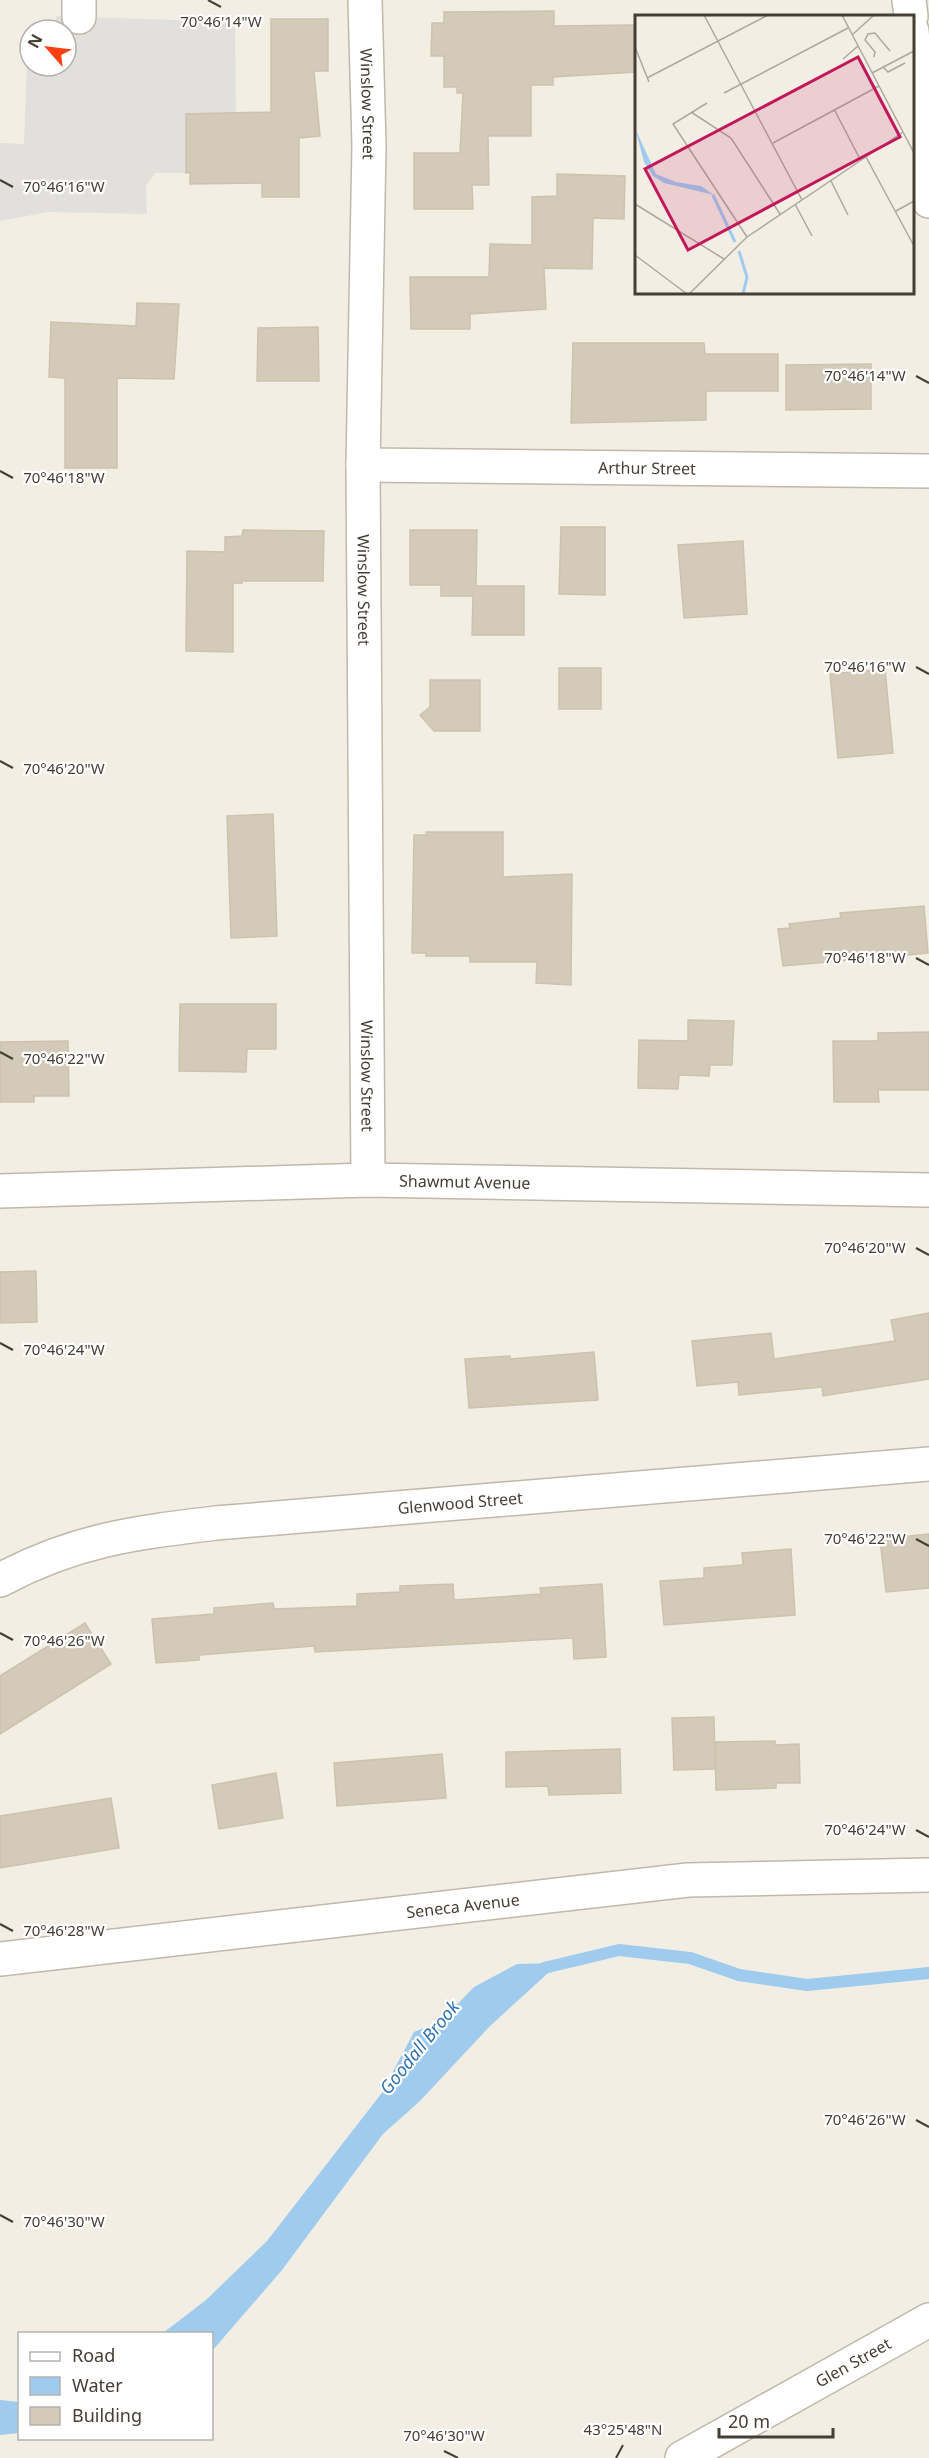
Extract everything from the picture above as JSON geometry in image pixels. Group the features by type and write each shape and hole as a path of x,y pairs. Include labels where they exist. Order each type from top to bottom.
{"street":[{"name":"Winslow Street","path":"365,0 369,146 363,465 368,1180"},
{"path":"909,0 911,15"},
{"path":"914,51 929,201"},
{"name":"Arthur Street","path":"363,465 929,471"},
{"name":"Shawmut Avenue","path":"0,1191 368,1180 929,1190"},
{"name":"Glenwood Street","path":"0,1580 40,1559 81,1545 123,1534 216,1522 929,1464"},
{"name":"Seneca Avenue","path":"0,1959 688,1880 929,1875"},
{"name":"Glen Street","path":"682,2458 929,2320"}],"shaded area":[{"path":"56,16 235,22 236,114 186,114 186,173 155,173 146,186 147,214 48,212 0,221 0,143 24,144 26,78 78,78 78,18 56,18"}],"water":[{"path":"559,1963 490,2026 420,2101 383,2134 282,2270 213,2350 213,2332 164,2332 206,2300 267,2241 381,2094 414,2032 441,2021 474,1987 517,1964"},
{"path":"0,2400 18,2402 18,2433 0,2435"}],"building":[{"path":"554,11 554,26 635,25 635,72 553,77 553,85 531,85 531,136 488,136 489,185 472,185 473,209 414,209 414,153 460,153 463,93 457,93 457,87 444,87 444,56 431,56 432,23 444,23 444,12"},
{"path":"271,19 328,19 328,71 314,71 320,136 299,138 299,197 262,197 262,183 190,184 190,172 186,173 186,114 271,112"},
{"path":"557,174 625,176 624,219 593,218 592,269 544,268 546,309 470,314 470,329 411,329 410,277 489,277 490,244 532,245 532,197 557,196"},
{"path":"137,303 179,304 174,379 117,378 117,468 65,468 65,378 49,377 51,322 136,326"},
{"path":"318,327 319,381 257,381 258,328"},
{"path":"573,343 704,343 705,354 778,354 778,391 706,391 706,420 571,423"},
{"path":"871,364 871,409 786,410 786,365"},
{"path":"561,527 605,527 605,595 559,594"},
{"path":"243,530 324,531 323,581 233,583 233,652 186,651 187,551 225,552 225,537 242,536"},
{"path":"410,530 477,530 476,586 524,586 524,635 472,635 473,596 441,596 441,585 410,585"},
{"path":"743,541 747,614 684,618 678,545"},
{"path":"559,668 601,668 601,709 559,709"},
{"path":"885,669 893,753 838,758 830,674"},
{"path":"430,680 480,680 480,731 434,731 420,715 430,707"},
{"path":"273,814 277,936 231,938 227,816"},
{"path":"426,832 503,832 503,877 572,874 571,985 536,983 537,962 470,962 470,956 426,956 426,953 412,953 414,835 427,835"},
{"path":"924,906 928,953 783,966 778,929 790,928 789,924 841,918 840,913"},
{"path":"180,1004 276,1004 276,1049 247,1049 246,1072 179,1071"},
{"path":"688,1020 734,1021 732,1065 710,1065 709,1076 679,1075 678,1089 638,1088 639,1040 688,1041"},
{"path":"929,1032 929,1090 878,1090 879,1102 834,1102 833,1041 878,1041 878,1033"},
{"path":"68,1041 69,1096 34,1096 34,1102 0,1102 0,1042"},
{"path":"36,1271 37,1322 0,1323 0,1272"},
{"path":"929,1313 929,1379 823,1396 822,1387 739,1395 738,1382 697,1386 692,1341 771,1333 774,1359 895,1341 891,1320"},
{"path":"594,1352 598,1400 469,1408 465,1359 510,1356 510,1359"},
{"path":"929,1534 929,1588 886,1592 880,1539"},
{"path":"791,1549 795,1615 664,1625 660,1581 704,1578 704,1568 743,1565 742,1553"},
{"path":"453,1584 454,1600 541,1594 540,1588 602,1584 606,1657 574,1659 573,1638 315,1652 314,1646 199,1655 199,1660 156,1663 152,1619 214,1614 214,1608 273,1603 274,1609 357,1606 357,1594 400,1592 400,1586"},
{"path":"85,1623 111,1664 0,1734 0,1676"},
{"path":"714,1717 715,1769 674,1770 672,1718"},
{"path":"775,1741 775,1745 799,1744 800,1783 776,1783 776,1788 716,1790 715,1742"},
{"path":"620,1749 621,1793 549,1795 548,1786 506,1787 506,1752"},
{"path":"442,1754 446,1798 337,1806 334,1763"},
{"path":"276,1773 283,1818 219,1829 212,1785"},
{"path":"111,1798 119,1848 0,1868 0,1816"}],"waterway":[{"name":"Goodall Brook","path":"544,1968 619,1950 690,1958 739,1975 807,1985 929,1973"}]}
